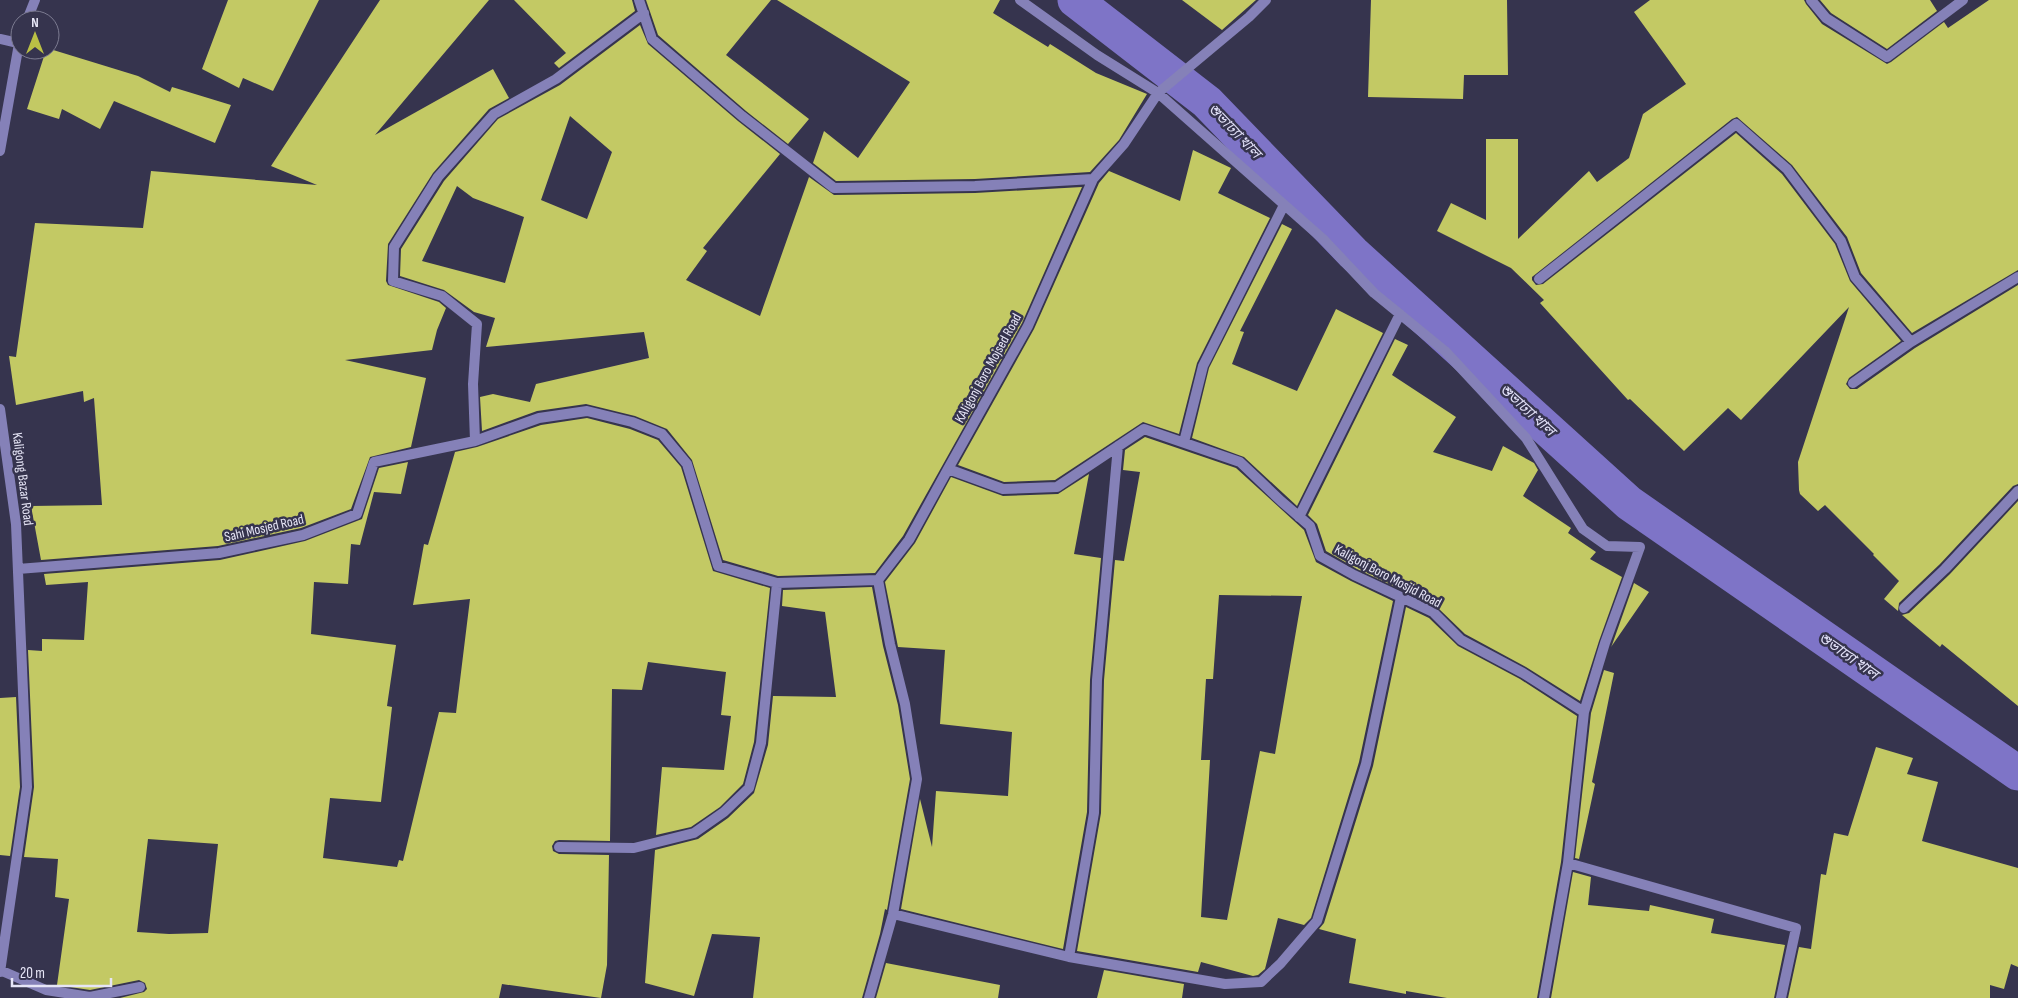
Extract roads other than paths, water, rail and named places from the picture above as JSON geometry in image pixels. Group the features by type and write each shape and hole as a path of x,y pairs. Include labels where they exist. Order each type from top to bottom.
{"street":[{"path":"639,0 652,39 742,116 834,188 974,186 1093,179"},
{"path":"1020,0 1097,55 1158,93 1323,238 1374,293 1445,352 1526,438 1583,529 1607,546 1640,547 1605,643 1584,712 1568,863 1544,998"},
{"name":"KAligonj Boro Mojsed Road","path":"878,580 909,540 1028,326 1093,179 1124,144 1158,93 1249,17 1266,0"},
{"path":"1812,0 1826,18 1887,56 1964,0"},
{"path":"644,13 556,79 494,114 438,177 394,247 393,281 442,296 477,324 473,384 475,441 539,418 587,411 632,422 662,434 687,464 718,566 777,583 878,580 890,644 905,704 918,779 893,914 869,998"},
{"path":"0,151 2,123 15,60"},
{"path":"1539,279 1736,124 1787,170 1841,241 1855,277 1911,342"},
{"path":"1184,442 1203,366 1284,204"},
{"path":"1853,383 1911,342 2018,277"},
{"path":"1299,516 1400,314"},
{"name":"Kaligong Bazar Road","path":"0,409 16,524 27,787 0,971"},
{"name":"Kaligonj Boro Mosjid Road","path":"1118,446 1144,429 1240,462 1310,526 1320,556 1354,575 1433,612 1461,640 1523,673 1584,712"},
{"name":"Sahi Mosjed Road","path":"18,569 219,553 303,535 357,514 374,462 475,441"},
{"path":"948,469 1003,489 1057,488 1118,446"},
{"path":"1069,957 1094,813 1097,680 1118,446"},
{"path":"1904,608 1945,569 2018,491"},
{"path":"559,847 634,848 694,833 724,812 749,788 761,744 777,583"},
{"path":"893,914 1069,957 1225,984 1261,982 1281,963 1317,921 1366,764 1401,596"},
{"path":"1568,863 1796,928 1781,998"},
{"path":"0,971 46,990 90,997 140,988"}],"waterway":[{"name":"শুভাঢ্যা খাল","path":"1075,0 1207,102 1353,253 1629,503 2018,773"}]}
